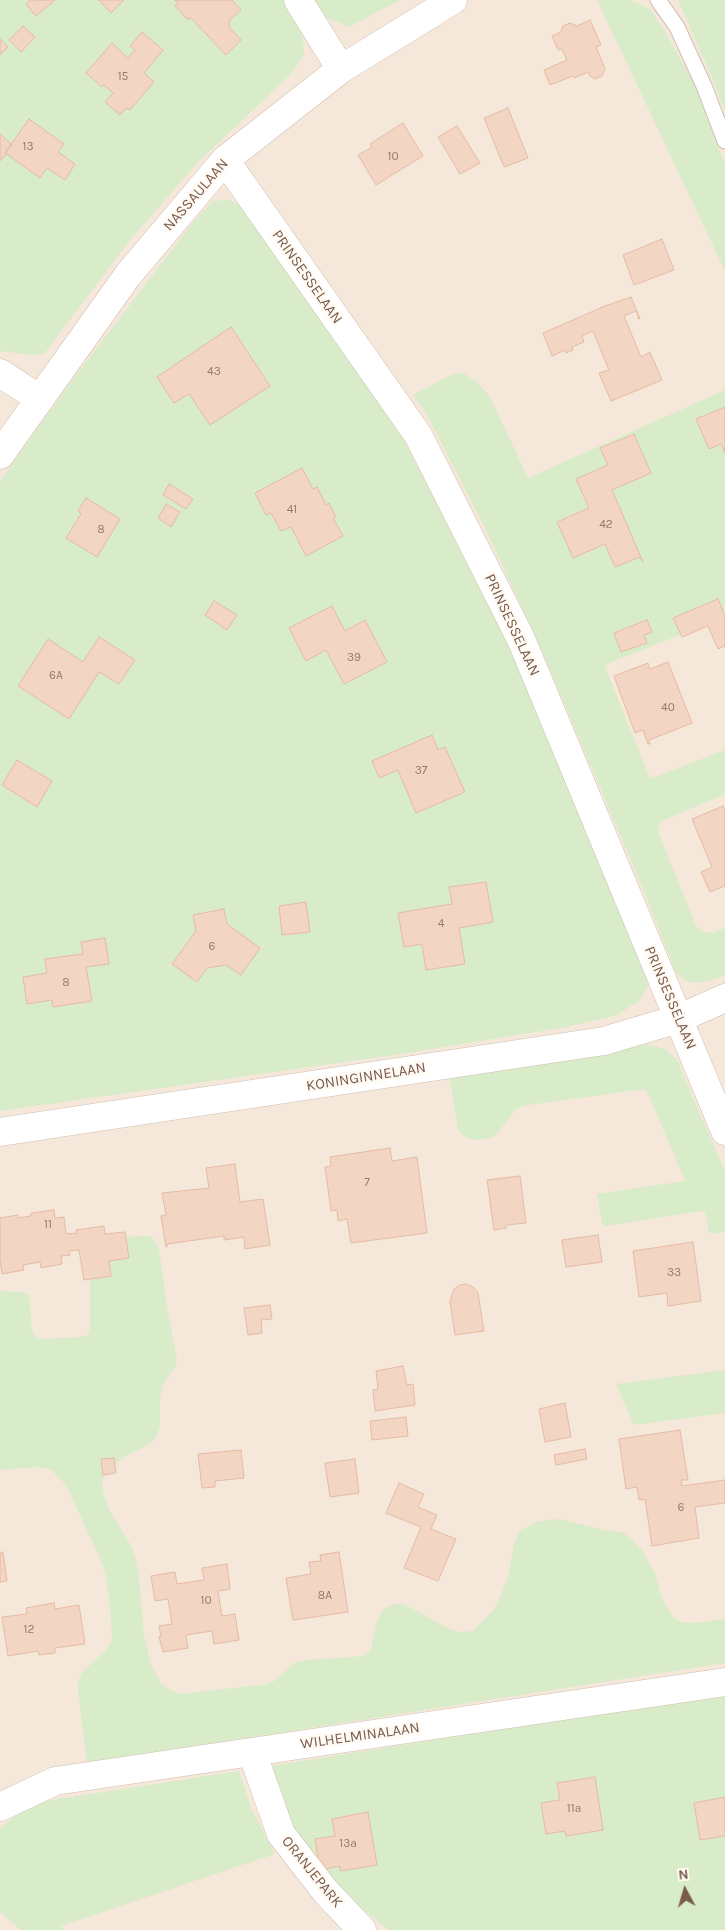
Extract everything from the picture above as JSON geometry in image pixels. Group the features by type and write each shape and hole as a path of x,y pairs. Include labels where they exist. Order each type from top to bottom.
{"street":[{"path":"298,0 341,69"},
{"name":"NASSAULAAN","path":"0,455 128,275 225,160 341,69 454,0"},
{"name":"PRINSESSELAAN","path":"225,160 418,435 521,639 725,1131"},
{"path":"0,373 40,399"},
{"name":"KONINGINNELAAN","path":"0,1132 604,1041 678,1019 725,998"},
{"name":"WILHELMINALAAN","path":"0,1807 55,1781 725,1682"},
{"name":"ORANJEPARK","path":"252,1752 281,1834 326,1892 362,1930"}],"lane":[{"path":"658,0 677,27 704,86 725,141"}],"shaded area":[{"path":"0,0 725,0 725,1930 0,1930"}],"green space":[{"path":"0,0 285,0 303,39 304,55 289,76 198,162 131,239 44,354 30,355 0,351"},
{"path":"313,0 400,0 349,27 325,17"},
{"path":"597,0 630,0 650,9 666,33 696,88 725,165 725,271"},
{"path":"678,0 725,0 725,112 713,80"},
{"path":"228,200 244,206 377,394 403,439 527,684 645,969 648,986 639,1001 617,1015 567,1027 407,1053 0,1111 0,481 71,382 194,221 213,201"},
{"path":"455,373 465,374 478,383 490,397 528,478 725,390 725,617 607,664 605,667 649,776 652,778 725,750 725,794 662,821 658,832 696,926 704,932 711,933 725,928 725,975 709,981 694,983 684,980 675,971 646,896 546,660 487,532 426,413 413,395"},
{"path":"645,1044 665,1049 677,1060 725,1172 725,1232 712,1234 709,1232 705,1212 702,1211 605,1226 602,1223 597,1194 684,1181 647,1091 644,1089 522,1106 515,1110 497,1134 489,1139 476,1140 465,1137 458,1130 449,1075"},
{"path":"149,1236 154,1240 159,1249 177,1359 176,1366 163,1384 160,1400 160,1427 156,1437 150,1444 124,1457 113,1466 105,1474 102,1483 110,1512 128,1540 135,1556 139,1576 144,1635 151,1665 161,1683 170,1690 181,1694 267,1684 276,1680 294,1663 306,1660 364,1656 371,1649 376,1623 383,1610 393,1604 404,1604 449,1629 460,1632 473,1631 496,1607 508,1577 514,1544 520,1530 537,1522 560,1519 603,1530 622,1532 632,1539 643,1552 655,1574 662,1598 672,1616 680,1622 694,1623 725,1619 725,1663 87,1763 78,1682 82,1672 110,1644 112,1636 106,1577 102,1563 69,1491 61,1479 51,1470 39,1467 0,1470 0,1291 23,1292 29,1295 32,1329 34,1335 39,1339 82,1337 89,1334 90,1283 93,1274 124,1238"},
{"path":"725,1370 725,1413 634,1425 616,1384"},
{"path":"725,1694 725,1930 389,1930 313,1865 296,1843 270,1766"},
{"path":"239,1771 251,1808 275,1854 61,1926 66,1930 21,1930 0,1912 0,1829 15,1816 39,1802"}],"building":[{"path":"30,0 55,0 36,16 26,4"},
{"path":"99,0 124,0 111,13"},
{"path":"175,0 232,0 241,10 229,21 229,27 241,40 226,55 190,17 188,20 175,6 178,3"},
{"path":"590,20 601,45 596,47 605,69 602,76 595,79 590,76 589,72 550,85 544,70 567,60 562,49 558,50 552,36 561,32 563,26 570,23 577,26"},
{"path":"23,26 35,37 21,52 9,40"},
{"path":"142,32 163,50 144,73 154,82 130,110 126,108 120,115 105,102 113,93 104,85 102,87 86,73 112,43 128,58 135,50 130,46"},
{"path":"0,39 8,47 0,55"},
{"path":"508,108 528,158 504,167 484,118"},
{"path":"29,119 64,144 58,152 75,164 65,180 47,168 40,178 5,153"},
{"path":"403,123 423,156 376,185 358,155 372,147 370,144"},
{"path":"457,126 480,163 460,174 438,137"},
{"path":"0,134 12,145 0,161"},
{"path":"662,239 674,270 634,285 623,255"},
{"path":"631,297 640,319 637,318 639,318 636,311 624,316 641,357 650,352 662,380 611,401 599,373 609,370 593,331 582,336 584,342 572,347 573,350 566,353 565,350 552,356 543,333 605,306"},
{"path":"231,327 270,386 210,425 189,394 174,403 157,377"},
{"path":"725,407 725,453 721,444 709,449 696,419"},
{"path":"634,434 651,473 612,490 643,562 640,557 615,567 605,544 573,558 557,522 589,508 576,479 608,465 600,448"},
{"path":"302,468 313,489 317,487 326,505 329,503 336,517 333,518 343,536 306,556 291,527 281,531 271,513 266,515 255,493"},
{"path":"169,484 193,499 186,509 163,495"},
{"path":"86,498 120,519 97,557 66,538 81,514 78,511"},
{"path":"166,504 180,512 171,527 158,518"},
{"path":"718,599 725,616 725,646 718,649 708,626 682,637 673,618"},
{"path":"214,601 237,615 227,630 205,615"},
{"path":"332,606 345,631 365,620 387,662 344,684 326,650 306,661 289,628"},
{"path":"647,620 652,632 644,635 647,643 621,652 614,633"},
{"path":"99,637 135,660 119,684 99,672 69,719 18,686 48,639 83,662"},
{"path":"668,662 692,723 649,740 650,744 648,744 643,730 635,733 614,676 648,663 650,669"},
{"path":"432,735 438,750 445,747 465,792 416,813 398,770 379,778 372,761"},
{"path":"17,760 52,781 37,807 2,785"},
{"path":"723,806 725,812 725,886 710,892 701,872 712,867 692,819"},
{"path":"486,882 493,922 459,928 465,964 426,970 422,944 404,947 398,913 452,904 449,887"},
{"path":"306,902 310,932 282,935 279,906"},
{"path":"224,909 227,924 260,948 241,975 226,965 207,968 197,982 172,964 196,931 193,915"},
{"path":"105,938 109,964 86,967 92,1001 53,1007 52,1000 27,1004 23,977 47,973 45,959 83,954 81,942"},
{"path":"390,1148 392,1161 417,1157 427,1233 351,1243 347,1219 338,1221 337,1210 331,1211 325,1167 331,1166 330,1157"},
{"path":"235,1164 240,1202 263,1199 270,1245 245,1249 244,1237 224,1240 224,1236 167,1244 166,1247 161,1216 166,1215 162,1193 209,1188 206,1168"},
{"path":"520,1176 526,1223 506,1225 506,1228 494,1230 487,1180"},
{"path":"54,1210 55,1218 64,1217 66,1234 77,1233 76,1230 104,1226 105,1234 125,1232 129,1258 109,1261 111,1276 84,1280 79,1250 69,1251 70,1255 61,1256 62,1264 41,1268 40,1262 23,1265 24,1270 2,1274 0,1218 18,1215 18,1218 31,1216 31,1213"},
{"path":"598,1235 602,1262 566,1267 562,1240"},
{"path":"693,1242 701,1301 668,1306 667,1293 639,1297 633,1251"},
{"path":"466,1284 473,1287 478,1293 484,1331 455,1335 450,1301 454,1289"},
{"path":"270,1305 272,1319 261,1320 262,1333 248,1335 244,1308"},
{"path":"403,1366 407,1385 413,1384 415,1405 375,1411 373,1390 378,1389 376,1371"},
{"path":"565,1403 571,1437 545,1442 539,1409"},
{"path":"406,1417 408,1436 372,1440 370,1421"},
{"path":"680,1430 688,1480 681,1480 682,1486 725,1480 725,1503 695,1507 699,1538 652,1546 645,1499 639,1500 637,1487 626,1489 619,1439"},
{"path":"585,1449 587,1459 556,1465 554,1455"},
{"path":"241,1450 244,1478 215,1481 215,1487 202,1488 198,1454"},
{"path":"114,1458 116,1473 103,1475 101,1459"},
{"path":"355,1459 359,1493 330,1497 325,1463"},
{"path":"399,1483 424,1494 418,1507 437,1515 431,1529 456,1539 438,1581 404,1568 421,1527 386,1513"},
{"path":"3,1552 7,1581 0,1582 0,1553"},
{"path":"339,1552 348,1612 293,1620 286,1578 311,1574 309,1562 321,1561 320,1555"},
{"path":"227,1564 230,1589 218,1591 222,1616 235,1614 239,1640 214,1644 212,1631 186,1635 188,1648 163,1652 159,1637 161,1637 159,1626 172,1624 168,1599 155,1601 151,1576 175,1572 177,1584 204,1580 202,1568"},
{"path":"54,1603 55,1609 79,1605 85,1644 55,1648 55,1653 39,1655 38,1651 8,1656 2,1617 27,1614 26,1608"},
{"path":"595,1777 603,1830 566,1836 565,1831 546,1834 541,1803 560,1800 557,1783"},
{"path":"725,1797 725,1836 700,1840 694,1803"},
{"path":"368,1812 377,1865 340,1871 340,1866 320,1870 315,1839 335,1836 332,1819"}]}
